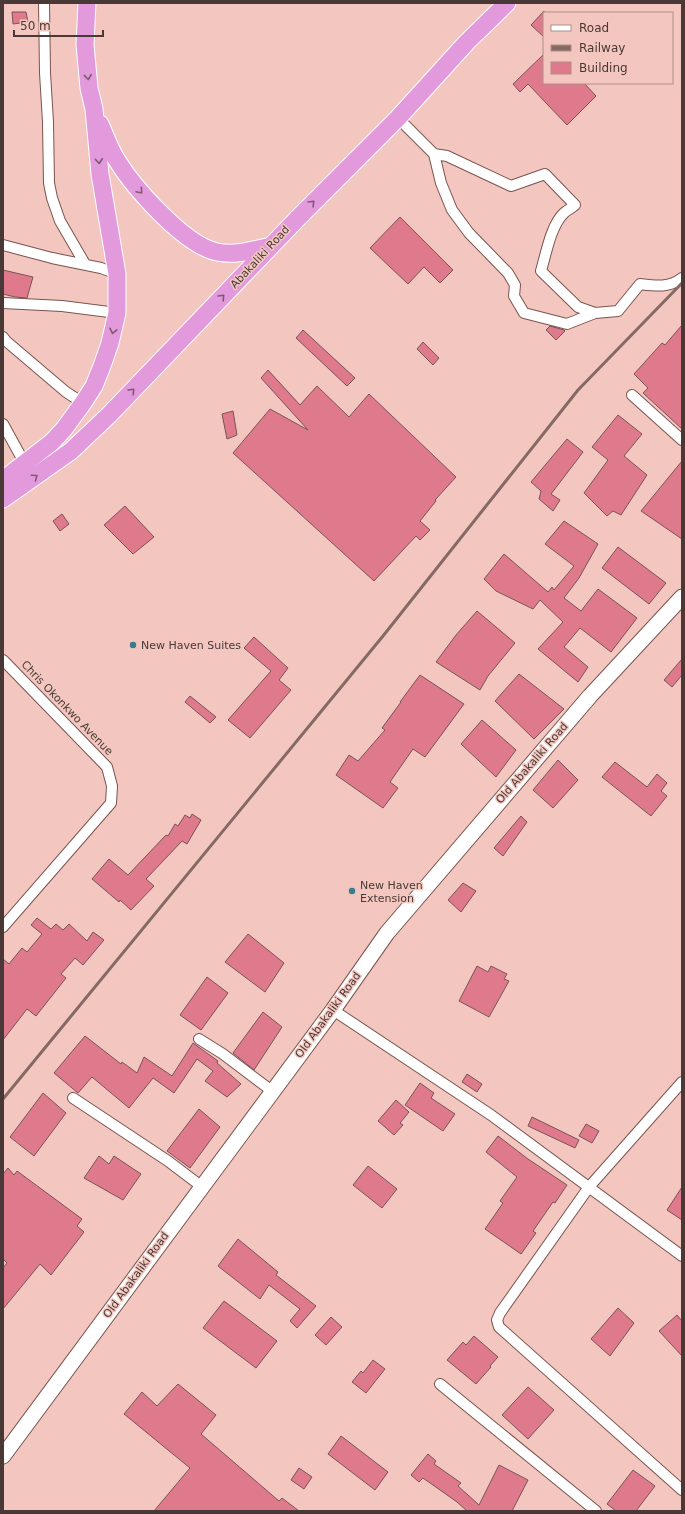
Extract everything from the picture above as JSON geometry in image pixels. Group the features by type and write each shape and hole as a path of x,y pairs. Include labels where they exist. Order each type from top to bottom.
{"highway":[{"path":"3,480 52,442 64,429 83,403 94,386 102,366 110,343 117,313 117,274 100,174 94,108 89,88 85,45 87,3"},
{"path":"85,45 98,3"},
{"name":"Abakaliki Road","path":"3,499 71,451 109,415 341,174 398,118 467,42 507,3"},
{"path":"94,108 115,157 144,195 177,230 208,250 218,253 246,252 271,246"}],"main road":[{"name":"Old Abakaliki Road","path":"3,1456 332,1010 387,933 590,696 682,597"}],"street":[{"path":"44,3 49,183 52,198 60,221 85,264"},
{"path":"398,118 434,154 441,183 452,210 469,233 508,273 514,285 514,296 524,313 567,324 595,313 618,311 640,284 663,286 678,281 682,278"},
{"path":"434,154 447,156 511,186 545,174 575,205 565,212 558,220 546,251 541,271 578,307 595,313"},
{"path":"3,245 52,258 85,264 117,274"},
{"path":"3,303 62,306 117,313"},
{"path":"3,337 66,392 83,403"},
{"path":"632,395 682,440"},
{"path":"3,424 25,464"},
{"name":"Chris Okonkwo Avenue","path":"3,660 107,767 112,786 111,803 3,927"},
{"path":"332,1010 491,1115 682,1256"},
{"path":"199,1039 223,1054 272,1091"},
{"path":"682,1082 589,1187 500,1313 497,1320 499,1327 682,1490"},
{"path":"73,1098 168,1161 201,1186"},
{"path":"440,1384 596,1511"}],"building":[{"path":"12,12 26,12 28,22 13,24"},
{"path":"543,12 543,36 531,25"},
{"path":"543,55 543,84 585,84 596,96 567,125 528,84 520,92 513,84"},
{"path":"400,217 453,270 440,283 424,267 408,284 370,248"},
{"path":"3,270 33,277 27,298 3,294"},
{"path":"682,325 682,429 643,393 648,388 634,374 662,343 665,345"},
{"path":"550,326 565,331 556,340 546,330"},
{"path":"303,330 355,378 347,386 296,338"},
{"path":"423,342 439,358 433,365 417,349"},
{"path":"268,370 300,405 317,386 349,417 369,394 456,477 435,500 436,501 420,521 430,530 420,540 416,536 374,581 233,453 270,409 308,430 261,378"},
{"path":"233,411 237,435 227,439 222,414"},
{"path":"618,415 642,434 624,456 647,475 621,515 613,511 607,516 584,493 608,460 592,447"},
{"path":"567,439 583,452 551,494 560,500 553,511 539,499 541,491 531,482"},
{"path":"682,461 682,539 641,511"},
{"path":"125,506 154,537 133,554 104,525"},
{"path":"62,514 69,524 60,531 53,521"},
{"path":"564,521 598,544 579,578 564,598 581,611 598,589 637,618 611,652 580,628 564,647 588,667 578,682 538,649 563,622 540,600 533,609 496,591 484,579 504,554 548,592 552,587 554,590 574,566 545,544"},
{"path":"618,547 666,583 649,604 602,568"},
{"path":"477,611 515,643 488,676 480,690 436,662 456,635"},
{"path":"254,637 288,668 279,680 291,690 250,738 228,720 271,671 244,648"},
{"path":"682,659 682,675 672,687 664,680"},
{"path":"519,674 564,709 534,739 495,701"},
{"path":"420,675 464,704 425,757 413,749 390,782 398,788 383,808 336,775 349,755 358,761 385,730 382,728"},
{"path":"190,696 216,717 210,723 185,702"},
{"path":"482,720 516,750 496,777 461,744"},
{"path":"558,760 578,780 553,808 533,790"},
{"path":"615,762 647,787 657,774 667,783 661,791 667,796 651,816 602,777"},
{"path":"192,814 201,820 187,844 182,841 146,879 154,886 131,910 120,900 119,902 92,879 109,859 128,875 166,835 168,836 175,824 178,826 185,815 190,818"},
{"path":"521,816 527,822 503,856 494,848"},
{"path":"463,883 476,891 461,912 448,900"},
{"path":"37,918 51,929 56,924 63,930 69,924 87,941 93,932 104,940 83,965 75,958 61,974 66,978 36,1016 27,1009 3,1040 3,959 9,964 22,948 27,952 42,934 31,925"},
{"path":"248,934 284,963 265,992 225,962"},
{"path":"477,966 488,972 491,966 507,974 504,979 509,981 489,1017 459,1001"},
{"path":"207,977 228,993 201,1030 180,1015"},
{"path":"263,1012 282,1027 254,1070 233,1053"},
{"path":"85,1036 121,1064 122,1062 137,1073 144,1057 172,1076 193,1043 218,1061 217,1063 241,1084 227,1097 205,1081 213,1071 197,1059 174,1093 153,1078 129,1108 92,1077 78,1093 54,1073"},
{"path":"467,1074 482,1084 477,1092 462,1082"},
{"path":"420,1083 434,1093 431,1098 455,1114 443,1131 405,1105"},
{"path":"43,1093 66,1113 34,1156 10,1137"},
{"path":"396,1100 409,1112 400,1123 403,1125 394,1135 378,1121"},
{"path":"199,1109 220,1127 190,1168 167,1151"},
{"path":"532,1117 579,1140 575,1148 528,1126"},
{"path":"586,1124 599,1131 592,1143 579,1136"},
{"path":"498,1136 528,1159 567,1185 533,1231 536,1233 521,1254 485,1229 503,1203 500,1201 517,1177 486,1152"},
{"path":"99,1156 109,1164 114,1156 141,1174 123,1200 84,1178"},
{"path":"368,1166 397,1189 382,1208 353,1185"},
{"path":"8,1168 14,1175 17,1171 82,1219 77,1226 84,1232 51,1275 40,1264 3,1309 3,1268 7,1263 3,1259 3,1174"},
{"path":"682,1187 682,1220 667,1210"},
{"path":"238,1239 278,1272 276,1275 316,1306 297,1328 290,1321 300,1309 269,1285 260,1299 218,1266"},
{"path":"224,1301 277,1341 256,1368 203,1328"},
{"path":"618,1308 634,1323 610,1356 591,1339"},
{"path":"677,1315 682,1321 682,1356 659,1331"},
{"path":"331,1317 342,1327 326,1345 315,1335"},
{"path":"474,1336 498,1357 476,1384 447,1360 463,1342 466,1345"},
{"path":"373,1360 385,1369 366,1393 352,1382 361,1371 363,1373"},
{"path":"178,1384 216,1415 201,1434 279,1501 282,1498 299,1511 154,1511 190,1468 124,1414 142,1392 157,1406"},
{"path":"528,1387 554,1410 528,1439 502,1415"},
{"path":"341,1436 388,1472 375,1490 328,1454"},
{"path":"428,1454 436,1461 434,1464 461,1483 458,1486 479,1505 499,1465 528,1480 512,1511 467,1511 457,1502 423,1478 419,1482 411,1475"},
{"path":"299,1468 312,1477 304,1489 291,1480"},
{"path":"633,1470 655,1486 636,1511 616,1511 607,1504"}],"railway":[{"path":"3,1099 383,636 578,390 682,283"}],"place":[{"name":"New Haven Suites","path":"133,645"},
{"name":"New Haven Extension","path":"352,891"}]}
